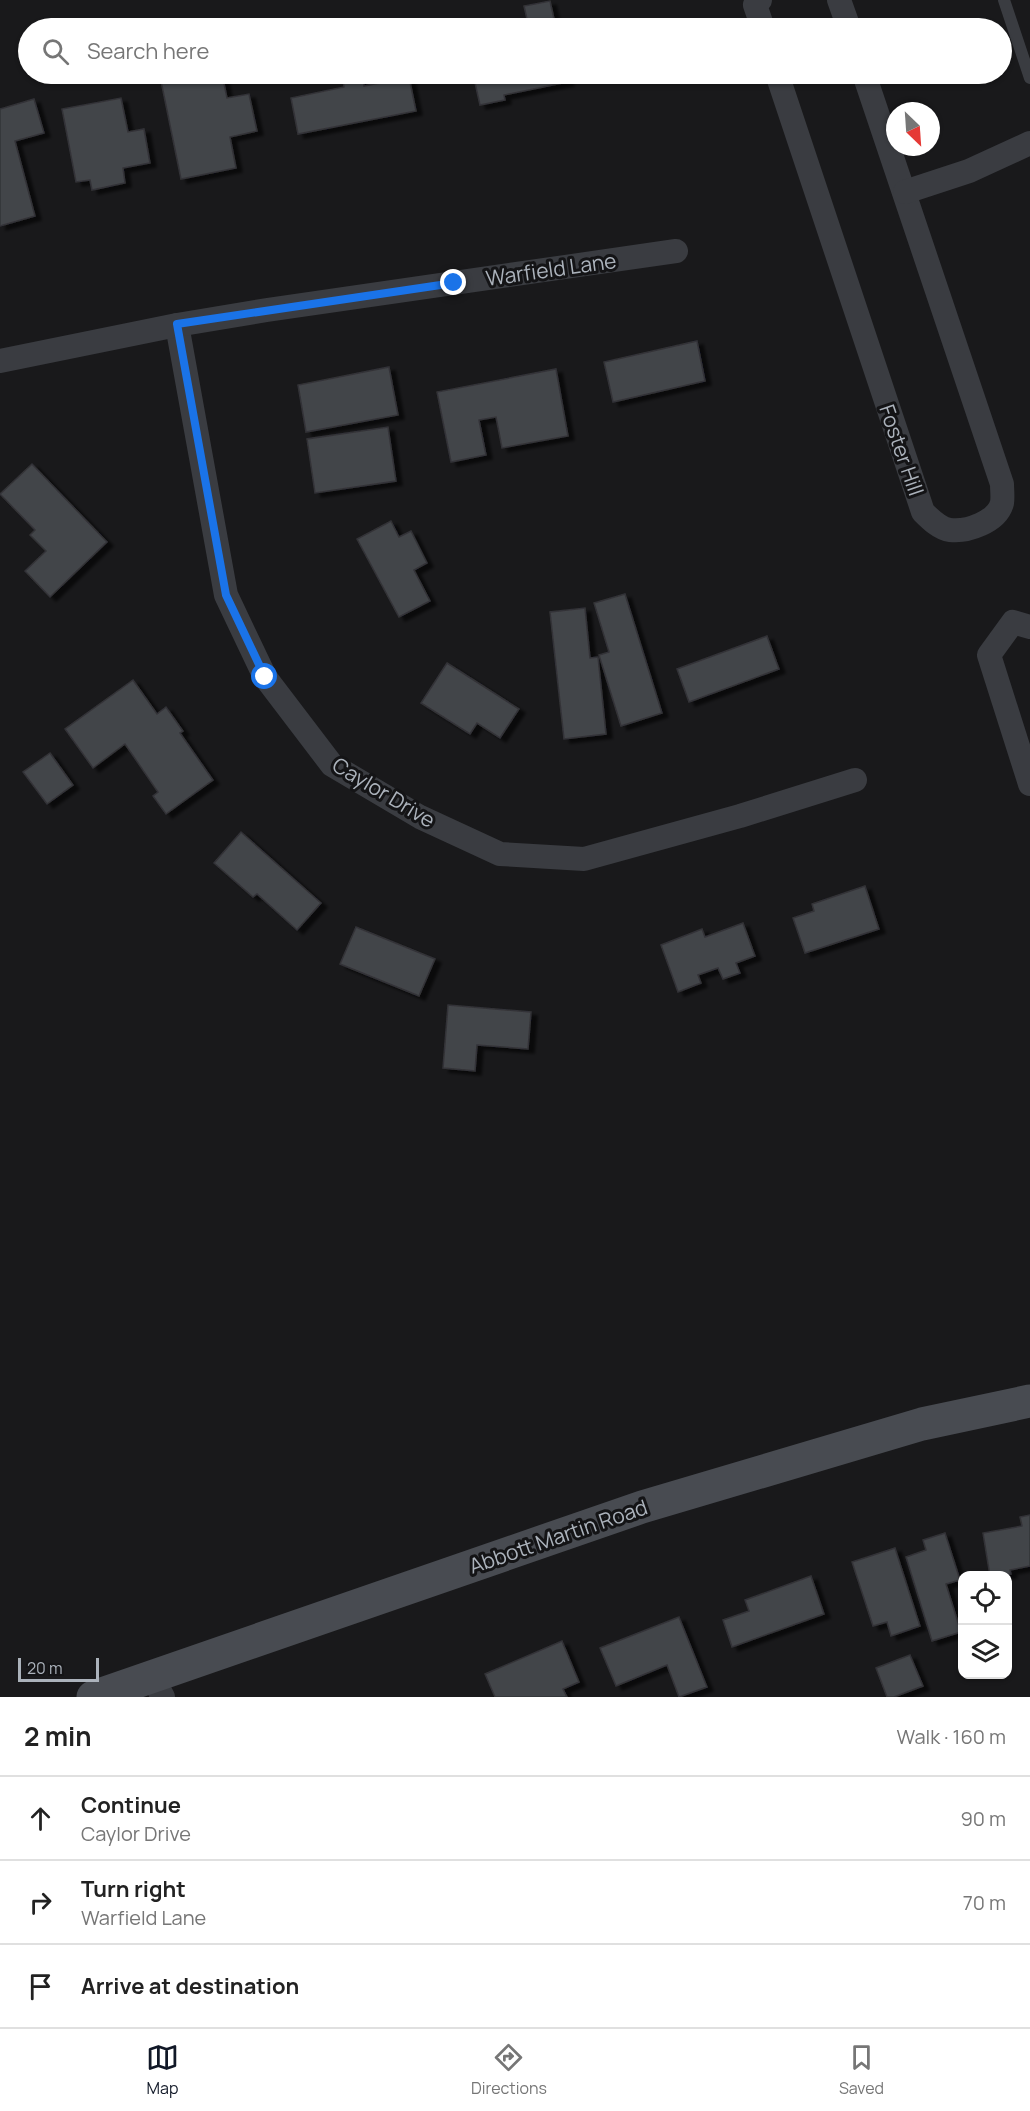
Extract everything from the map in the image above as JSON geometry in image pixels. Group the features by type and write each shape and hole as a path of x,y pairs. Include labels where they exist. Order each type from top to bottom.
{"main road":[{"name":"Abbott Martin Road","path":"93,1697 157,1687 642,1507 922,1424 1030,1401"}],"street":[{"path":"759,18 755,6 760,0"},
{"path":"839,0 845,18"},
{"name":"Foster Hill","path":"780,84 922,512 941,527 950,530 970,529 997,513 1002,503 1002,484 867,84"},
{"path":"905,192 969,171 1030,143"},
{"name":"Warfield Lane","path":"0,361 177,324 676,251"},
{"name":"Caylor Drive","path":"177,324 226,595 265,677 332,765 420,817 500,854 584,859 740,816 855,780"},
{"path":"1030,627 1012,622 989,655 1030,784"}],"lane":[{"path":"1005,0 1011,18"},
{"path":"1012,22 1030,78"}],"building":[{"path":"550,1 554,18 527,18 524,6"},
{"path":"162,84 224,84 227,98 249,94 257,131 230,137 236,168 181,179"},
{"path":"344,84 364,84 364,86 410,84 416,111 298,134 291,98 344,87"},
{"path":"475,84 558,84 504,95 505,100 480,105"},
{"path":"121,98 128,132 144,129 150,163 123,168 125,183 92,190 90,180 76,182 62,109"},
{"path":"34,99 44,133 15,141 35,216 0,226 0,109"},
{"path":"697,341 705,381 613,402 604,362"},
{"path":"389,367 398,415 306,432 298,385"},
{"path":"556,369 568,436 502,448 496,417 479,420 486,455 451,462 437,392"},
{"path":"388,427 396,481 315,493 307,439"},
{"path":"32,464 107,542 50,597 25,571 46,551 30,535 35,530 0,494"},
{"path":"391,521 399,537 411,531 427,563 414,570 430,601 399,617 357,539"},
{"path":"625,594 662,713 621,726 599,655 609,652 594,603"},
{"path":"585,608 590,658 598,657 606,734 564,739 550,612"},
{"path":"767,636 779,669 689,702 677,669"},
{"path":"447,663 519,709 500,738 477,723 470,734 421,703"},
{"path":"133,680 157,714 166,707 183,731 180,733 213,780 166,814 153,796 158,792 125,744 93,768 65,729"},
{"path":"50,753 73,785 47,804 23,772"},
{"path":"241,832 321,903 297,930 257,894 253,897 214,863"},
{"path":"865,886 879,929 805,953 793,918 814,911 812,904"},
{"path":"743,923 755,956 736,963 740,973 723,979 718,968 698,975 701,983 678,992 661,945 702,929 705,937"},
{"path":"356,927 435,959 419,996 340,964"},
{"path":"448,1005 531,1012 528,1049 477,1045 475,1071 443,1068"},
{"path":"1030,1515 1030,1566 1010,1571 989,1571 983,1533 1022,1526 1020,1517"},
{"path":"945,1533 958,1574 958,1581 946,1584 958,1622 958,1633 932,1641 906,1557 926,1550 923,1540"},
{"path":"895,1548 920,1626 891,1636 887,1622 873,1626 852,1562"},
{"path":"811,1576 824,1614 732,1647 723,1620 749,1611 745,1600"},
{"path":"679,1617 707,1687 679,1697 667,1665 616,1686 600,1648"},
{"path":"562,1641 579,1682 563,1689 567,1697 495,1697 485,1674"},
{"path":"910,1655 923,1686 894,1697 887,1697 876,1668"}],"route":[{"path":"265,677 226,595 177,324 454,283"}]}
